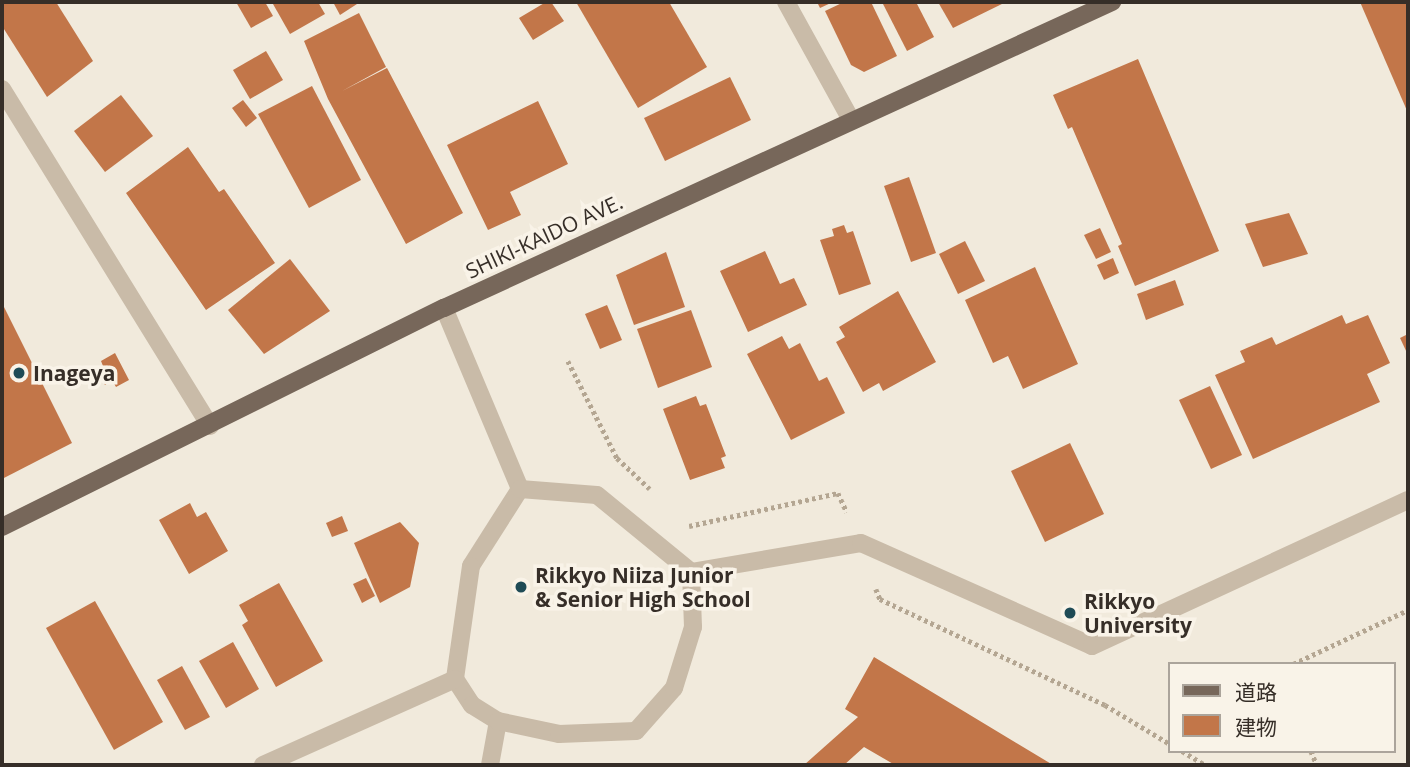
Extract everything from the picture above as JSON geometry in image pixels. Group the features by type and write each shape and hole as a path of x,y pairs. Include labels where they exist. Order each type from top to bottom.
{"main road":[{"name":"SHIKI-KAIDO AVE.","path":"2,527 444,308 850,118 1112,2"}],"street":[{"path":"786,2 850,118"},
{"path":"2,89 210,426"},
{"path":"444,308 520,489"},
{"path":"520,489 597,495 691,572 693,627 674,688 636,731 559,734 498,721 472,705 456,679 471,566 520,489"},
{"path":"691,572 861,543 1092,646 1408,500"},
{"path":"262,765 456,679"},
{"path":"490,765 498,721"}],"path":[{"path":"1297,662 1408,610"},
{"path":"1185,753 1205,765"}],"building":[{"path":"2,2 56,2 93,61 47,97 2,26"},
{"path":"236,2 265,2 273,16 251,28"},
{"path":"318,2 325,14 290,34 273,4"},
{"path":"333,2 356,2 357,4 340,15"},
{"path":"546,2 551,2 564,21 533,40 519,18"},
{"path":"576,2 669,2 707,67 638,108"},
{"path":"817,2 833,2 820,8"},
{"path":"844,2 871,2 897,56 864,72 851,65 825,11"},
{"path":"882,2 916,2 934,37 907,51"},
{"path":"938,2 1006,2 953,28"},
{"path":"1360,2 1408,2 1408,113"},
{"path":"359,13 386,67 342,91 387,68 463,213 406,244 328,99 304,41"},
{"path":"266,51 283,80 250,99 233,70"},
{"path":"1138,59 1219,251 1135,286 1118,246 1122,244 1072,127 1068,129 1053,95"},
{"path":"730,77 751,120 665,161 644,118"},
{"path":"312,86 361,180 309,208 258,114"},
{"path":"121,95 153,136 105,172 74,131"},
{"path":"243,100 257,118 246,127 232,108"},
{"path":"538,101 568,164 510,192 521,215 488,230 447,145"},
{"path":"188,147 219,192 224,189 275,263 206,310 126,193"},
{"path":"909,177 936,253 911,262 884,186"},
{"path":"1289,213 1308,254 1263,267 1245,224"},
{"path":"844,225 847,233 853,231 871,284 839,295 820,240 834,236 832,229"},
{"path":"1100,228 1111,252 1096,259 1084,235"},
{"path":"965,241 985,281 958,294 939,254"},
{"path":"765,251 780,284 794,278 807,305 748,332 720,271"},
{"path":"666,252 685,307 634,325 616,275"},
{"path":"1113,258 1119,273 1104,280 1097,265"},
{"path":"290,259 330,311 264,354 228,310"},
{"path":"1035,267 1078,364 1023,389 1008,356 993,363 965,300"},
{"path":"1175,280 1184,305 1146,320 1137,294"},
{"path":"898,291 936,362 883,391 879,383 863,392 836,342 845,337 839,327"},
{"name":"Inageya","path":"2,303 72,443 2,479"},
{"path":"607,305 622,340 600,349 585,314"},
{"path":"691,310 712,367 658,388 637,329"},
{"path":"1342,315 1346,324 1368,315 1390,363 1367,374 1380,402 1253,459 1215,375 1245,362 1240,351 1272,337 1276,345"},
{"path":"1408,334 1408,355 1400,338"},
{"path":"782,336 789,349 800,343 819,381 827,377 845,413 791,440 747,354"},
{"path":"115,353 129,380 116,387 112,380 105,385 99,373 105,371 101,361"},
{"path":"1210,386 1242,455 1211,469 1179,400"},
{"path":"696,396 700,406 706,404 726,456 721,458 725,468 690,480 663,409"},
{"path":"1070,443 1104,514 1045,542 1011,471"},
{"path":"190,503 197,517 206,512 228,551 189,574 159,520"},
{"path":"342,516 348,531 332,537 326,523"},
{"path":"400,522 419,543 410,587 380,603 354,543"},
{"path":"366,578 375,596 362,603 353,584"},
{"path":"279,583 323,661 276,687 242,625 248,621 239,605"},
{"path":"95,601 163,722 114,750 46,628"},
{"path":"233,642 259,689 226,708 199,661"},
{"path":"874,657 1053,765 895,765 864,747 844,765 804,765 858,717 845,709"},
{"path":"182,666 210,717 185,730 157,680"}],"place":[{"name":"Inageya","path":"19,373"},
{"name":"Rikkyo Niiza Junior & Senior High School","path":"521,587"},
{"name":"Rikkyo University","path":"1070,613"}]}
